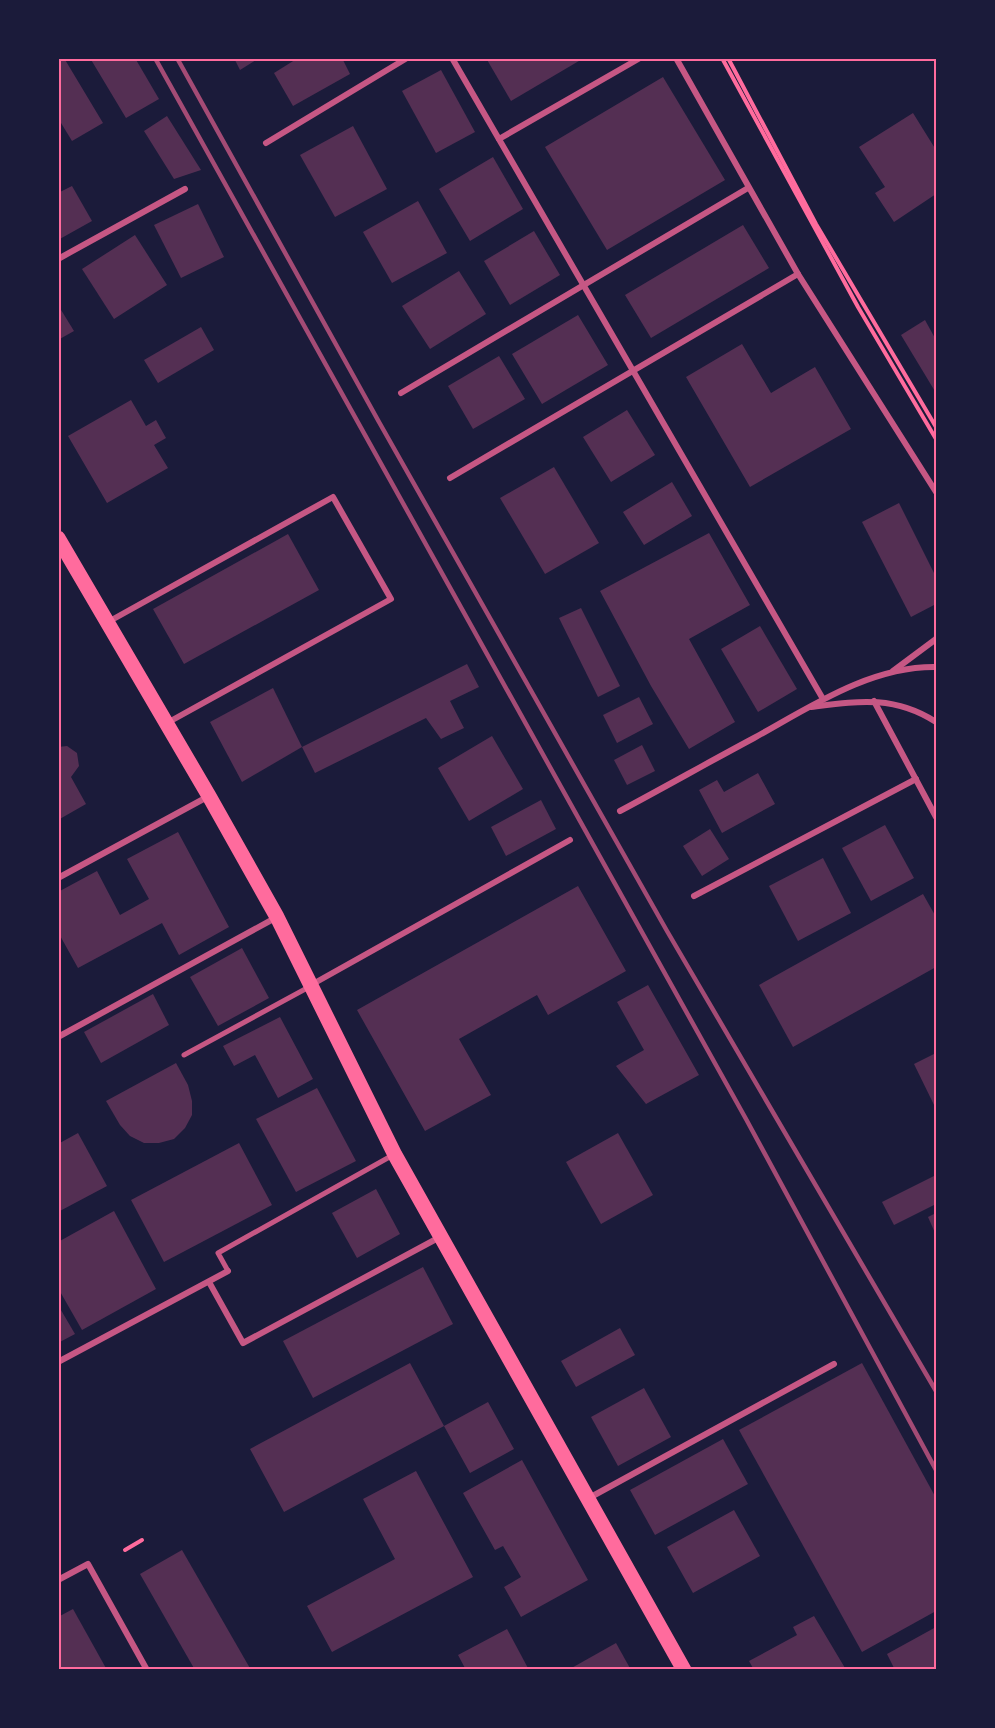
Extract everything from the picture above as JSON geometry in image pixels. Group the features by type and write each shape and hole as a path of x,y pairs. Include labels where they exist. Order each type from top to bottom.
{"main road":[{"path":"58,538 167,723 277,917 395,1155 684,1670"}],"street":[{"path":"266,143 407,58"},
{"path":"452,58 823,699"},
{"path":"499,139 640,58"},
{"path":"676,58 798,274 936,492"},
{"path":"401,393 748,188"},
{"path":"58,259 185,189"},
{"path":"450,478 798,274"},
{"path":"107,622 333,497 391,599 167,723"},
{"path":"891,672 936,639"},
{"path":"620,811 823,699 891,672 936,667"},
{"path":"807,708 874,701 915,710 936,722"},
{"path":"874,701 936,817"},
{"path":"694,896 916,778"},
{"path":"58,878 209,796"},
{"path":"184,1055 570,840"},
{"path":"58,1037 277,917"},
{"path":"58,1362 228,1271 218,1252 395,1155"},
{"path":"209,1282 243,1343 440,1237"},
{"path":"588,1498 834,1364"},
{"path":"58,1580 88,1564 147,1670"}],"path":[{"path":"722,58 858,307 936,439"},
{"path":"728,58 816,224 936,427"},
{"path":"126,1550 142,1540"}],"building":[{"path":"58,58 64,58 103,123 72,141 58,118"},
{"path":"90,58 135,58 159,99 126,118"},
{"path":"234,58 259,58 240,70"},
{"path":"298,58 342,58 350,74 293,106 274,73"},
{"path":"486,58 584,58 511,101"},
{"path":"441,70 475,132 436,153 402,91"},
{"path":"663,77 725,180 607,250 545,147"},
{"path":"913,113 936,150 936,194 894,222 875,193 885,187 859,147"},
{"path":"167,116 201,170 174,179 144,131"},
{"path":"353,126 387,189 335,217 300,155"},
{"path":"493,157 523,209 470,241 439,189"},
{"path":"72,186 92,221 58,240 58,193"},
{"path":"418,201 447,253 392,283 363,232"},
{"path":"198,204 224,257 181,278 154,225"},
{"path":"743,225 769,268 651,338 625,295"},
{"path":"534,231 560,275 510,305 484,261"},
{"path":"135,235 167,285 114,319 82,269"},
{"path":"459,271 486,314 430,349 402,306"},
{"path":"58,305 74,331 58,340"},
{"path":"578,315 608,365 542,404 512,354"},
{"path":"925,320 936,340 936,393 901,335"},
{"path":"201,327 214,350 158,383 144,360"},
{"path":"742,344 771,393 815,367 851,429 750,487 686,377"},
{"path":"499,356 525,399 473,429 448,386"},
{"path":"131,400 146,426 156,420 166,438 154,445 168,468 107,503 68,436"},
{"path":"627,410 655,455 611,482 583,437"},
{"path":"554,467 599,543 545,574 500,498"},
{"path":"672,482 692,516 644,545 623,512"},
{"path":"899,503 936,577 936,604 911,617 862,522"},
{"path":"709,533 750,605 689,639 735,722 689,749 651,686 600,591"},
{"path":"288,534 319,590 184,664 153,609"},
{"path":"581,608 620,686 598,697 559,618"},
{"path":"760,626 797,689 758,712 721,649"},
{"path":"467,664 479,687 450,701 464,728 441,739 426,718 315,773 302,747"},
{"path":"273,688 302,747 242,782 210,722"},
{"path":"639,697 653,724 617,743 603,715"},
{"path":"492,736 523,789 469,821 438,768"},
{"path":"642,745 655,771 627,785 614,760"},
{"path":"67,746 77,753 79,766 71,777 86,804 58,820 58,747"},
{"path":"758,773 775,804 722,833 699,790 717,780 724,792"},
{"path":"541,800 556,829 506,856 491,827"},
{"path":"885,825 914,878 871,901 842,848"},
{"path":"710,829 729,859 702,876 683,846"},
{"path":"178,832 229,927 179,955 162,923 78,968 58,932 58,892 97,871 120,915 149,899 127,859"},
{"path":"823,858 851,913 798,941 769,886"},
{"path":"578,886 626,971 548,1015 537,995 459,1039 491,1095 425,1131 357,1010"},
{"path":"923,894 936,917 936,967 793,1047 759,985"},
{"path":"242,948 269,998 218,1026 190,977"},
{"path":"648,985 699,1075 646,1104 616,1066 644,1050 617,1002"},
{"path":"153,994 169,1025 101,1063 84,1032"},
{"path":"280,1017 313,1079 278,1098 255,1055 234,1066 223,1046"},
{"path":"936,1053 936,1109 914,1064"},
{"path":"176,1063 188,1085 192,1101 192,1115 185,1128 174,1139 159,1143 144,1143 130,1136 120,1125 106,1101"},
{"path":"317,1088 356,1161 296,1192 256,1119"},
{"path":"78,1133 107,1186 58,1212 58,1144"},
{"path":"618,1133 653,1195 601,1224 566,1162"},
{"path":"239,1143 272,1205 164,1262 131,1200"},
{"path":"936,1175 936,1204 894,1225 882,1202"},
{"path":"376,1189 400,1234 357,1258 332,1213"},
{"path":"114,1211 156,1289 82,1330 58,1288 58,1242"},
{"path":"936,1213 936,1235 928,1217"},
{"path":"423,1267 453,1324 313,1398 283,1341"},
{"path":"58,1305 75,1334 58,1343"},
{"path":"620,1328 635,1355 576,1387 561,1361"},
{"path":"410,1363 444,1426 284,1512 250,1449"},
{"path":"862,1363 936,1498 936,1611 862,1652 739,1430"},
{"path":"644,1388 671,1437 618,1466 591,1417"},
{"path":"488,1402 514,1449 470,1473 444,1426"},
{"path":"723,1439 748,1484 655,1535 630,1490"},
{"path":"522,1460 588,1580 521,1617 504,1587 521,1577 503,1546 495,1550 463,1493"},
{"path":"416,1471 473,1577 332,1652 307,1606 395,1559 363,1499"},
{"path":"734,1510 760,1556 693,1593 667,1547"},
{"path":"182,1550 251,1670 195,1670 140,1574"},
{"path":"73,1609 107,1670 58,1670 58,1617"},
{"path":"814,1616 845,1668 754,1670 749,1661 797,1635 793,1627"},
{"path":"936,1627 936,1670 895,1670 887,1654"},
{"path":"507,1629 529,1670 466,1670 458,1655"},
{"path":"616,1643 631,1670 568,1670"}],"railway":[{"path":"155,58 746,1119 936,1470"},
{"path":"177,58 379,422 667,931 936,1391"}]}
